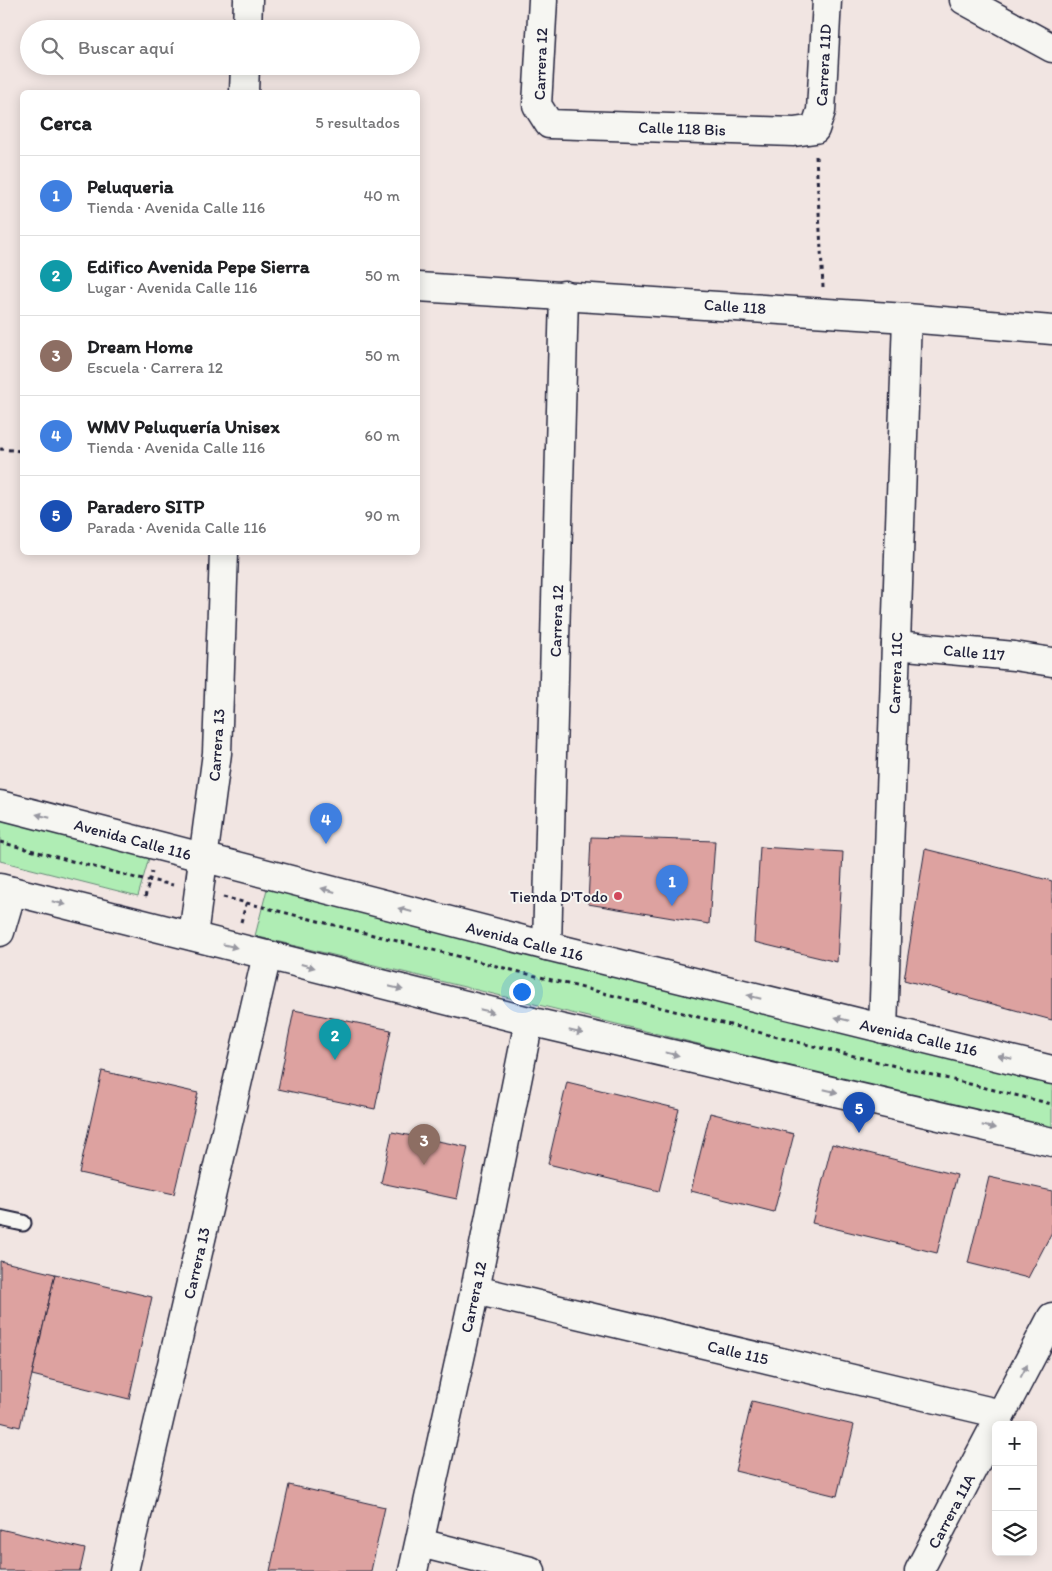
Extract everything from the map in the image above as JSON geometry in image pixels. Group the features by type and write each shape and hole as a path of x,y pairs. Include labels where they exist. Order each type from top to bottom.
{"street":[{"path":"247,20 248,0"},
{"name":"Carrera 12","path":"543,0 537,105 549,124"},
{"name":"Carrera 11D","path":"815,129 821,111 826,0"},
{"path":"964,0 1052,48"},
{"path":"244,90 245,75"},
{"name":"Calle 118 Bis","path":"549,124 794,132 815,129"},
{"name":"Calle 118","path":"420,287 825,312 1052,330"},
{"name":"Carrera 12","path":"547,946 564,295"},
{"name":"Carrera 11C","path":"883,1029 907,318"},
{"name":"Carrera 13","path":"193,936 217,752 224,555"},
{"name":"Calle 117","path":"896,645 1014,656 1052,662"},
{"name":"Avenida Calle 116","path":"0,805 547,946 1052,1070"},
{"path":"0,932 6,889 529,1021 1052,1142"},
{"name":"Carrera 13","path":"124,1571 267,955"},
{"name":"Carrera 12","path":"413,1571 475,1290 529,1021"},
{"name":"Calle 115","path":"475,1290 1001,1414"},
{"name":"Carrera 11A","path":"919,1571 1052,1317"},
{"path":"420,1543 531,1571"}],"lane":[{"path":"0,1218 23,1223"}],"path":[{"path":"815,129 825,312"},
{"path":"0,449 20,451"},
{"path":"0,842 148,881 199,891 817,1047 1052,1104"}],"green space":[{"path":"0,820 149,858 138,896 0,861"},
{"path":"267,889 1052,1083 1052,1130 255,936"}],"building":[{"path":"591,837 715,841 709,924 588,904"},
{"path":"760,847 843,852 837,962 754,942"},
{"path":"925,849 1052,881 1052,1020 904,980"},
{"path":"294,1010 391,1030 375,1109 278,1089"},
{"path":"102,1071 198,1093 174,1194 79,1173"},
{"path":"567,1082 679,1109 659,1191 548,1164"},
{"path":"710,1113 794,1134 774,1212 691,1191"},
{"path":"392,1132 468,1147 457,1199 381,1183"},
{"path":"832,1144 957,1175 937,1253 812,1223"},
{"path":"989,1177 1052,1191 1052,1232 1028,1278 968,1263"},
{"path":"0,1261 55,1274 20,1427 0,1422"},
{"path":"55,1274 152,1297 129,1399 32,1375"},
{"path":"752,1401 854,1425 837,1496 735,1471"},
{"path":"289,1485 385,1507 371,1571 270,1571"},
{"path":"0,1529 85,1549 80,1571 0,1571"}],"place":[{"name":"WMV Peluquería Unisex","path":"326,844"},
{"name":"Tienda D'Todo","path":"618,896"},
{"name":"Peluqueria","path":"672,906"},
{"name":"Edifico Avenida Pepe Sierra","path":"335,1060"},
{"name":"Paradero SITP","path":"859,1133"},
{"name":"Dream Home","path":"424,1165"}]}
